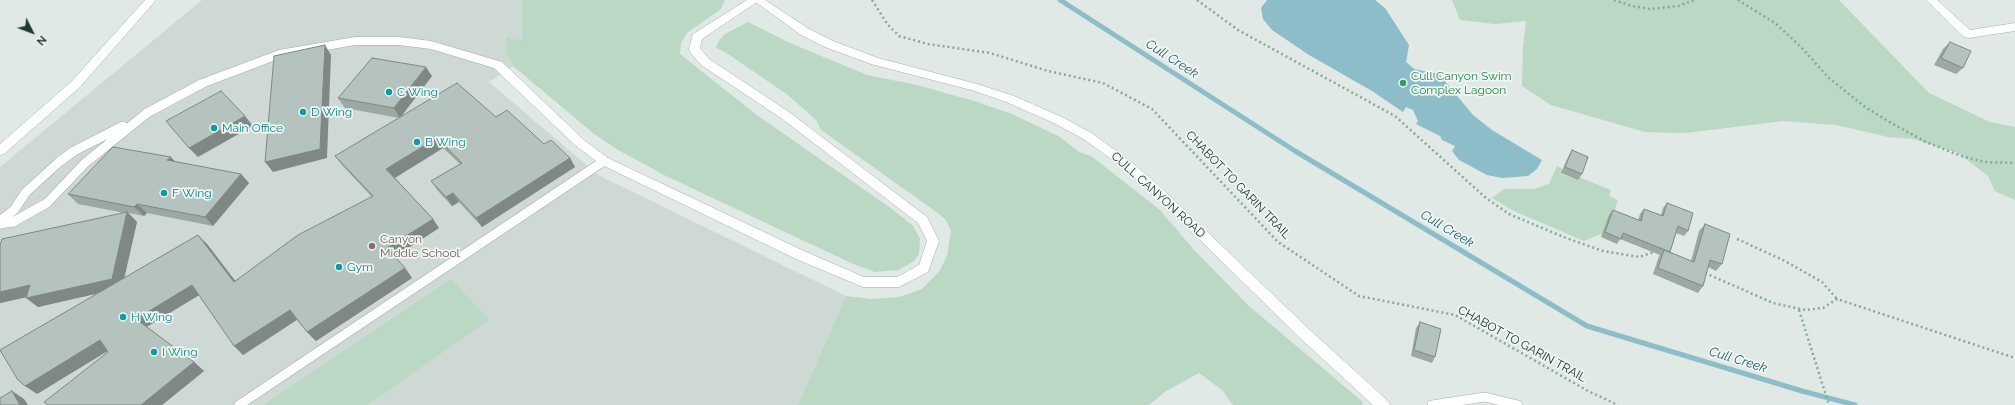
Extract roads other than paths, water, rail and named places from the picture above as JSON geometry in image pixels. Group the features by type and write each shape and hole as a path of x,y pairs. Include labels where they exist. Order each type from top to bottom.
{"street":[{"path":"0,151 76,84 151,0"},
{"path":"147,113 203,83 279,54 355,41 399,41 431,45 498,65 580,143 604,161 800,255 863,282 899,282 924,268 933,241 923,220 785,116 705,62 694,49 697,37 757,0"},
{"name":"CULL CANYON ROAD","path":"757,0 805,32 829,44 876,61 977,88 1010,99 1058,120 1089,137 1126,164 1178,210 1372,401 1384,405"},
{"path":"1931,0 1968,34 2015,27"}],"lane":[{"path":"0,221 14,210 26,192 59,162 74,152 147,113"},
{"path":"0,224 14,222 47,203 85,163 147,113"},
{"path":"239,405 604,161"},
{"path":"1432,405 1485,397 1518,405"}],"water":[{"name":"Cull Canyon Swim Complex Lagoon","path":"1267,0 1375,0 1385,8 1409,45 1406,62 1414,69 1439,74 1473,115 1492,130 1542,160 1537,169 1528,176 1502,178 1487,175 1459,160 1452,151 1455,146 1442,140 1440,136 1416,124 1418,121 1413,110 1406,107 1403,112 1372,91 1309,55 1272,30 1263,19 1261,8"}],"waterway":[{"name":"Cull Creek","path":"1060,0 1295,151 1587,326 1802,391 1855,405"}],"place":[{"name":"Cull Canyon Swim Complex Lagoon","path":"1403,83"},
{"name":"C Wing","path":"389,92"},
{"name":"D Wing","path":"303,112"},
{"name":"Main Office","path":"214,128"},
{"name":"B Wing","path":"417,142"},
{"name":"F Wing","path":"164,193"},
{"name":"Canyon Middle School","path":"372,246"},
{"name":"Gym","path":"339,267"},
{"name":"H Wing","path":"123,317"},
{"name":"I Wing","path":"154,352"}]}
